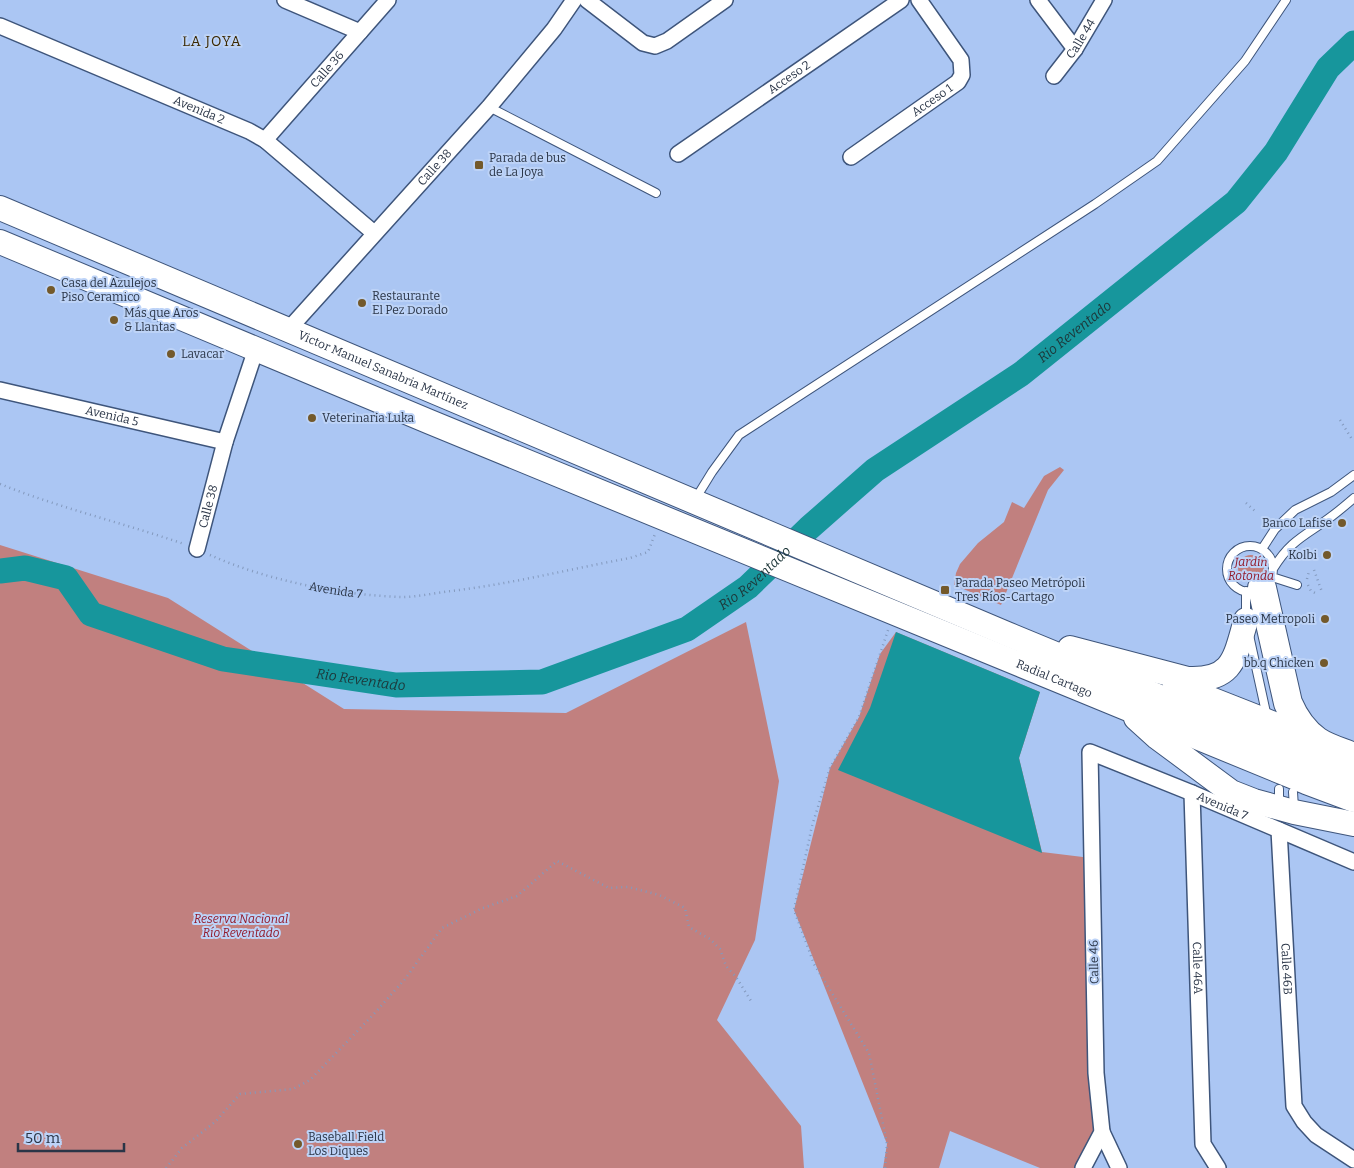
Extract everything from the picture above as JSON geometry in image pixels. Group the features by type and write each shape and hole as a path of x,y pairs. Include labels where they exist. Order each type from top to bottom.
{"highway":[{"path":"1258,591 1288,703 1293,714 1317,742 1354,757"}],"main road":[{"name":"Victor Manuel Sanabria Martínez","path":"0,208 768,532"},
{"path":"0,242 661,517"},
{"path":"430,422 439,417 451,416 471,420 522,441 534,441 538,435"},
{"name":"Radial Cartago","path":"661,517 1354,800"},
{"name":"Radial Cartago","path":"768,532 1007,634 1354,777"},
{"path":"1007,634 1092,653 1188,679 1202,680 1212,677 1229,667 1235,658 1258,591"},
{"path":"1092,653 1317,742"},
{"path":"1126,708 1157,737 1231,792 1354,824"}],"street":[{"path":"285,0 360,32"},
{"name":"Calle 36","path":"265,140 388,0"},
{"name":"Calle 38","path":"288,330 489,107 554,29 574,0"},
{"path":"587,0 643,43 655,46 667,41 725,0"},
{"name":"Acceso 2","path":"678,154 901,0"},
{"name":"Acceso 1","path":"851,157 958,82 962,75 961,60 919,0"},
{"path":"1038,0 1075,49"},
{"name":"Calle 44","path":"1054,76 1075,49 1104,0"},
{"name":"Avenida 2","path":"0,26 249,131 265,140 374,233"},
{"name":"Calle 38","path":"197,549 225,442 256,349"},
{"name":"Avenida 5","path":"0,390 225,442"},
{"name":"Avenida 7","path":"1090,752 1192,793 1285,806 1354,862"},
{"name":"Calle 46","path":"1090,752 1096,1073 1102,1132"},
{"name":"Calle 46A","path":"1192,793 1203,1144 1218,1168"},
{"name":"Calle 46B","path":"1285,806 1294,1106 1304,1122 1316,1135 1354,1160"},
{"path":"1083,1168 1102,1132"},
{"path":"1102,1132 1119,1168"}],"lane":[{"path":"694,501 739,435 1095,204 1157,161 1244,61 1286,0"},
{"path":"489,107 656,193"},
{"path":"1262,549 1275,529 1295,510 1330,492 1354,475"},
{"path":"1258,591 1281,556 1301,536 1331,517 1354,498"},
{"path":"1267,719 1258,591 1272,561 1262,549 1247,546 1234,552 1227,564 1229,579 1234,584 1258,591 1296,585"},
{"path":"1278,712 1280,722"}],"path":[{"path":"1340,420 1354,441"},
{"name":"Avenida 7","path":"0,484 37,499 138,528 197,549 237,567 345,592 403,597 470,589 630,558 648,552 661,517"},
{"path":"1246,503 1255,511"},
{"path":"1314,570 1322,592"},
{"path":"1309,571 1308,587 1317,594"},
{"path":"885,1168 887,1144 870,1054 814,964 794,910 812,826 830,768 859,717 886,610"},
{"path":"166,1168 182,1148 215,1122 240,1094 293,1089 310,1080 360,1029 404,979 442,928 483,908 517,896 557,861 610,888 628,887 659,895 685,908 689,927 710,938 720,949 726,966 736,977 750,1001"}],"green space":[{"path":"1060,467 1064,470 1048,490 1001,605 954,585 960,564 978,543 1004,522 1012,502 1024,508 1044,476"},
{"name":"Reserva Nacional Río Reventado","path":"0,545 168,598 344,709 566,713 746,622 779,781 755,940 717,1020 801,1126 804,1168 0,1168"},
{"name":"Jardín Rotonda","path":"1251,555 1260,559 1264,568 1260,577 1251,581 1242,577 1238,568 1242,559"},
{"path":"896,632 1040,692 1019,758 1042,852 1091,858 1102,1132 1083,1168 1040,1168 950,1131 939,1168 883,1168 887,1144 794,910 830,768 859,717 880,654"}],"shaded area":[{"path":"896,632 1040,692 1019,758 1042,853 838,770 870,708"}],"waterway":[{"name":"Rio Reventado","path":"0,571 25,568 66,578 91,614 223,659 396,685 542,682 687,629 748,587 809,528 875,470 1021,374 1236,202 1276,152 1328,68 1354,43"}],"place":[{"name":"Parada de bus de La Joya","path":"479,165"},
{"name":"Casa del Azulejos Piso Ceramico","path":"51,290"},
{"name":"Restaurante El Pez Dorado","path":"362,303"},
{"name":"Más que Aros & Llantas","path":"114,320"},
{"name":"Lavacar","path":"171,354"},
{"name":"Veterinaria Luka","path":"312,418"},
{"name":"Banco Lafise","path":"1342,523"},
{"name":"Kolbi","path":"1327,555"},
{"name":"Parada Paseo Metrópoli Tres Ríos-Cartago","path":"945,590"},
{"name":"Paseo Metropoli","path":"1325,619"},
{"name":"bb.q Chicken","path":"1324,663"},
{"name":"Baseball Field Los Diques","path":"298,1144"}],"district":[{"name":"LA JOYA","path":"212,41"}]}
